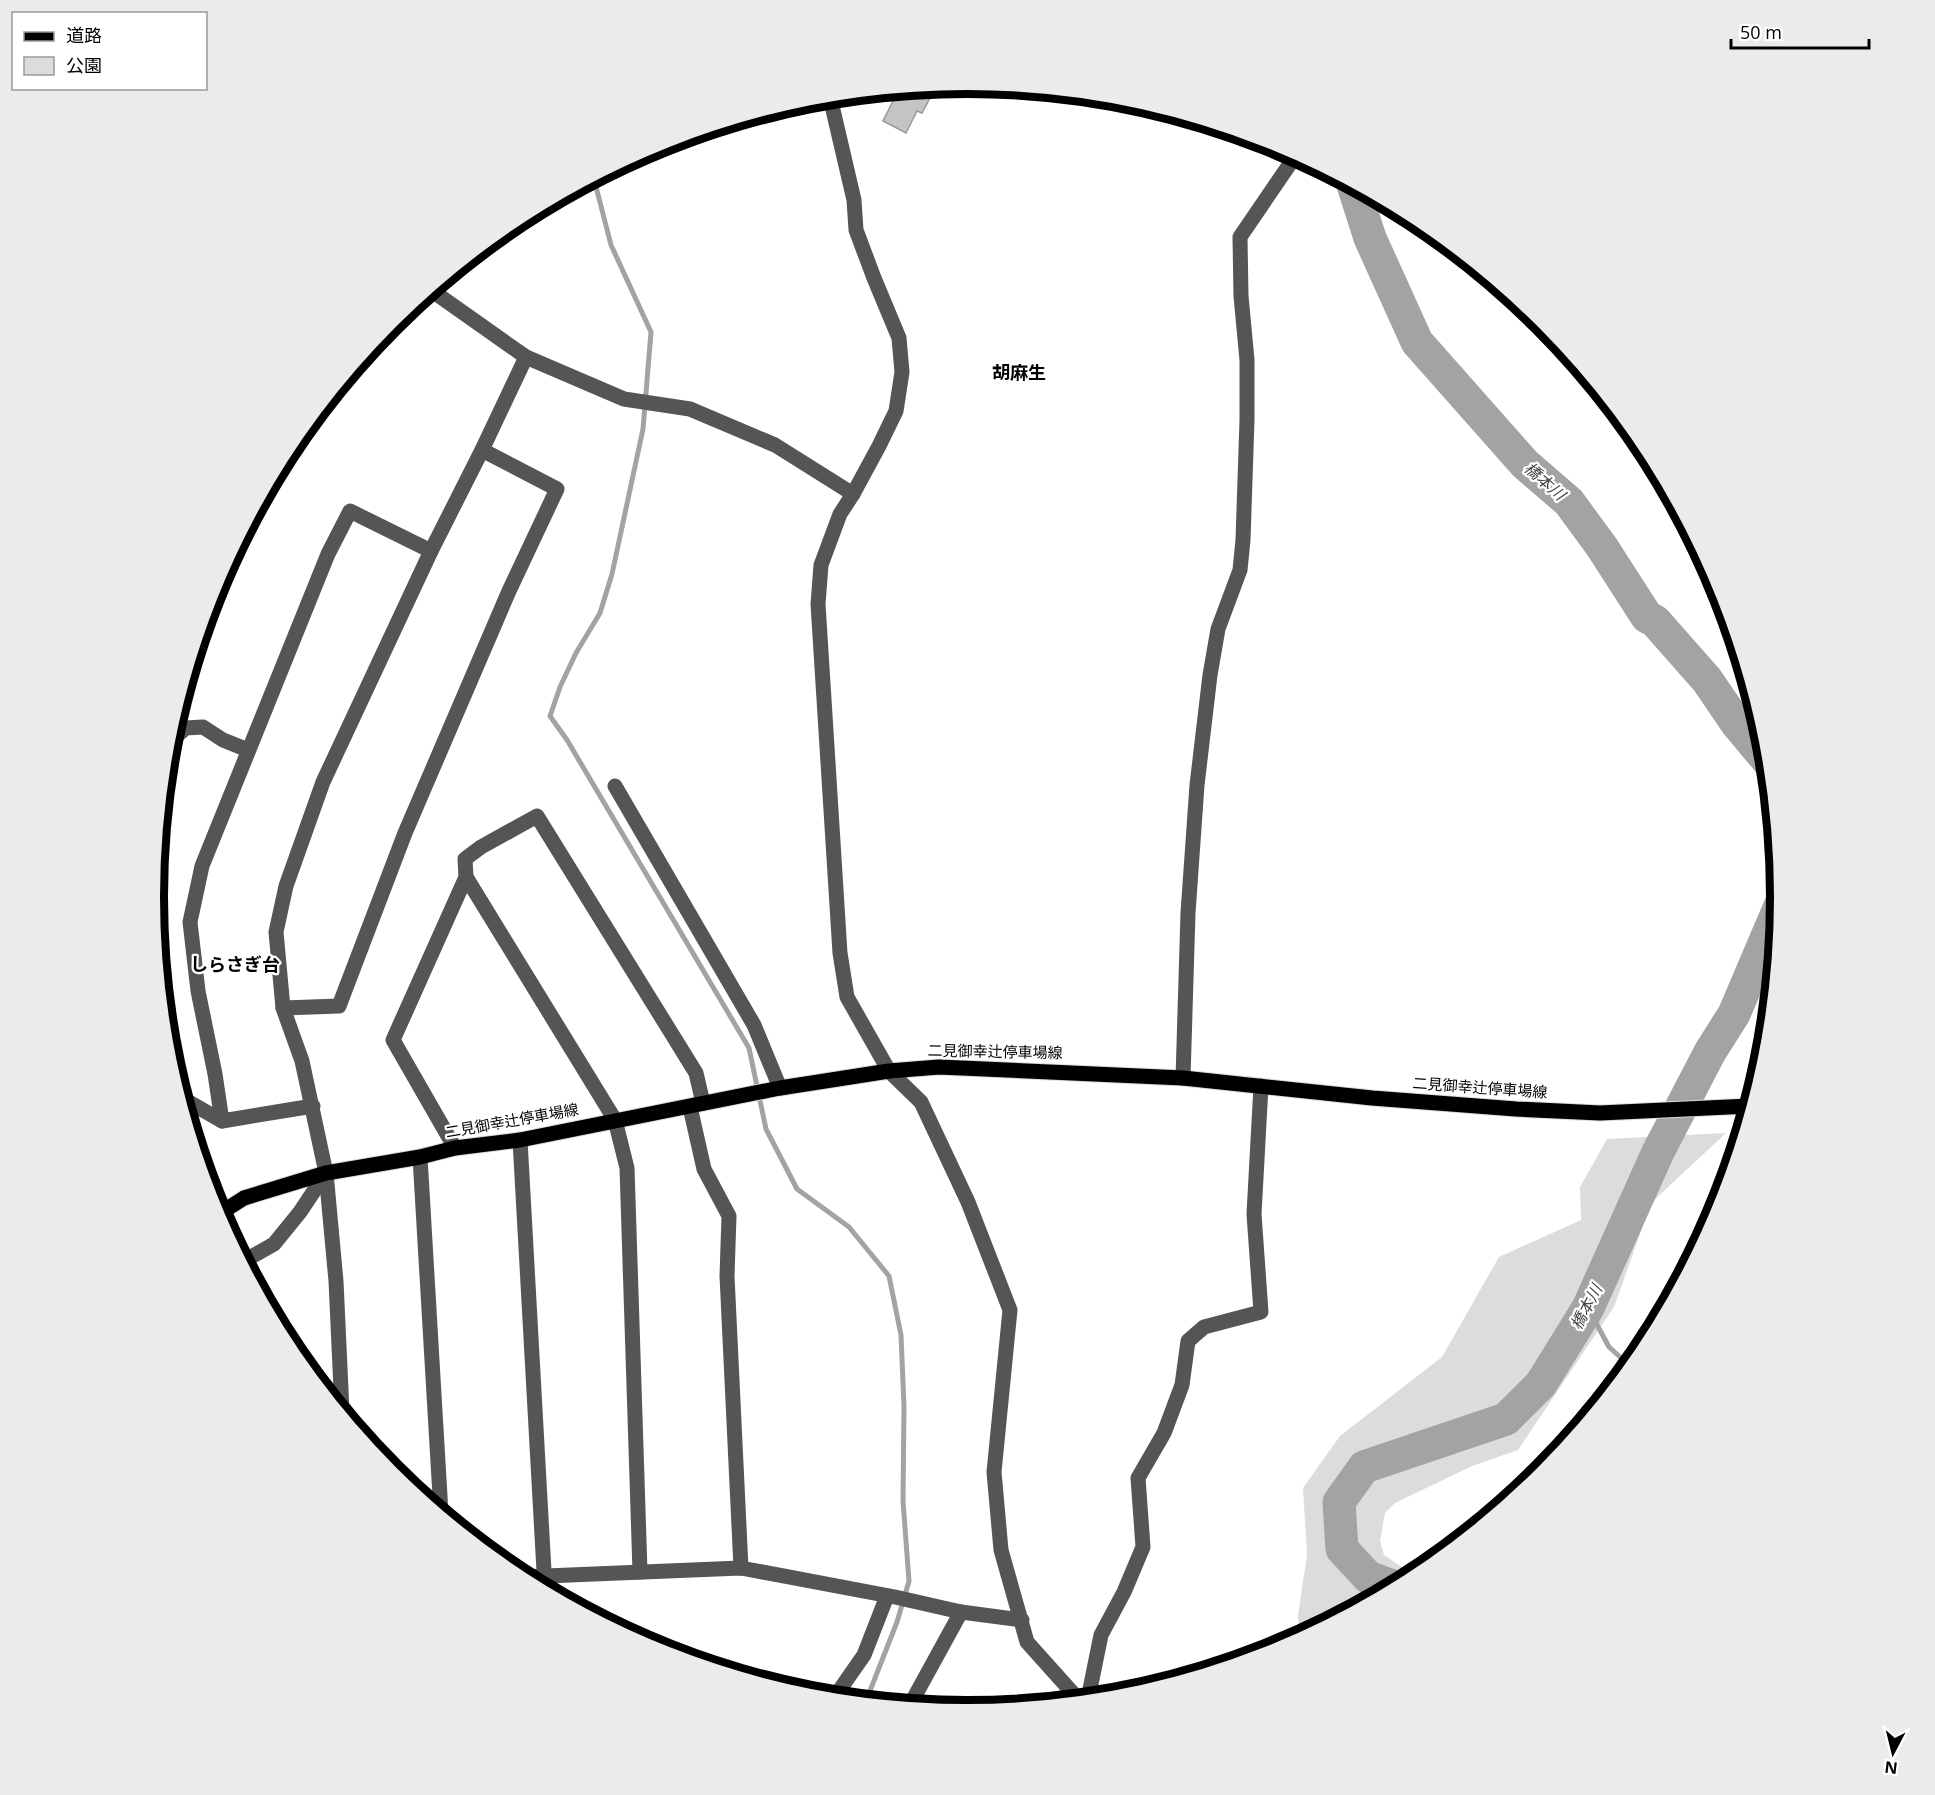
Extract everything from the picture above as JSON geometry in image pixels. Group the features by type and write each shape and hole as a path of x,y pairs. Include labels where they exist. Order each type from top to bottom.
{"main road":[{"name":"二見御幸辻停車場線","path":"228,1209 244,1198 326,1173 420,1157 455,1148 520,1140 778,1089 889,1071 939,1067 1183,1078 1372,1098 1600,1113 1743,1106"}],"street":[{"path":"832,106 854,200 856,230 899,338 902,372 896,411 853,494 840,514 821,565 818,604 840,954 847,997 889,1071 921,1102 968,1202 1011,1310 994,1472 1000,1550 1027,1642 1073,1694"},
{"path":"1183,1078 1188,913 1197,785 1218,629 1240,570 1243,540 1247,370 1241,296 1240,237 1291,163"},
{"path":"437,295 526,357 624,399 690,409 775,445 853,494"},
{"path":"341,1400 336,1281 326,1173 302,1061 283,1008 276,932 286,886 323,782 431,551 526,357"},
{"path":"283,1008 339,1006 410,822 509,591 558,489 482,450"},
{"path":"222,1121 198,991 190,922 202,866 328,554 350,511 431,551"},
{"path":"182,731 186,728 203,727 223,740 248,750"},
{"path":"615,786 754,1025 778,1089"},
{"path":"455,1148 393,1040 466,877 465,859 537,816 696,1073 696,1105 704,1169 729,1216 727,1276 741,1568"},
{"path":"466,877 615,1120 627,1168 640,1572"},
{"path":"1090,1691 1101,1635 1124,1592 1143,1547 1138,1478 1164,1433 1182,1385 1188,1341 1204,1327 1261,1312 1254,1214 1260,1086"},
{"path":"192,1104 222,1121 313,1106"},
{"path":"520,1140 544,1579"},
{"path":"420,1157 440,1503"},
{"path":"250,1258 274,1244 300,1212 326,1173"},
{"path":"549,1582 640,1572 741,1568 954,1610 1022,1620"},
{"path":"840,1690 864,1655 891,1596"},
{"path":"913,1699 954,1610"}],"green space":[{"path":"1726,1133 1651,1203 1614,1307 1518,1450 1472,1466 1395,1503 1385,1513 1380,1541 1384,1555 1406,1570 1369,1593 1299,1629 1298,1615 1307,1555 1303,1488 1340,1436 1442,1357 1499,1257 1581,1220 1580,1187 1607,1139"}],"building":[{"path":"931,96 922,113 917,111 906,133 883,121 895,98"}],"waterway":[{"path":"596,186 611,245 651,332 643,429 612,574 600,613 576,653 560,687 550,716 567,740 749,1048 766,1129 797,1189 849,1227 889,1276 901,1335 904,1406 903,1501 909,1581 897,1622 869,1695"},
{"name":"橋本川","path":"1356,195 1370,238 1417,342 1525,464 1569,502 1602,547 1647,617 1655,621 1707,680 1737,724 1756,747"},
{"name":"橋本川","path":"1385,1583 1368,1577 1342,1549 1339,1502 1364,1467 1506,1419 1541,1384 1588,1308 1658,1152 1710,1052 1734,1014 1770,930"},
{"path":"1588,1308 1609,1347 1623,1360"}],"district":[{"name":"胡麻生","path":"1019,373"},
{"name":"しらさぎ台","path":"235,965"}]}
